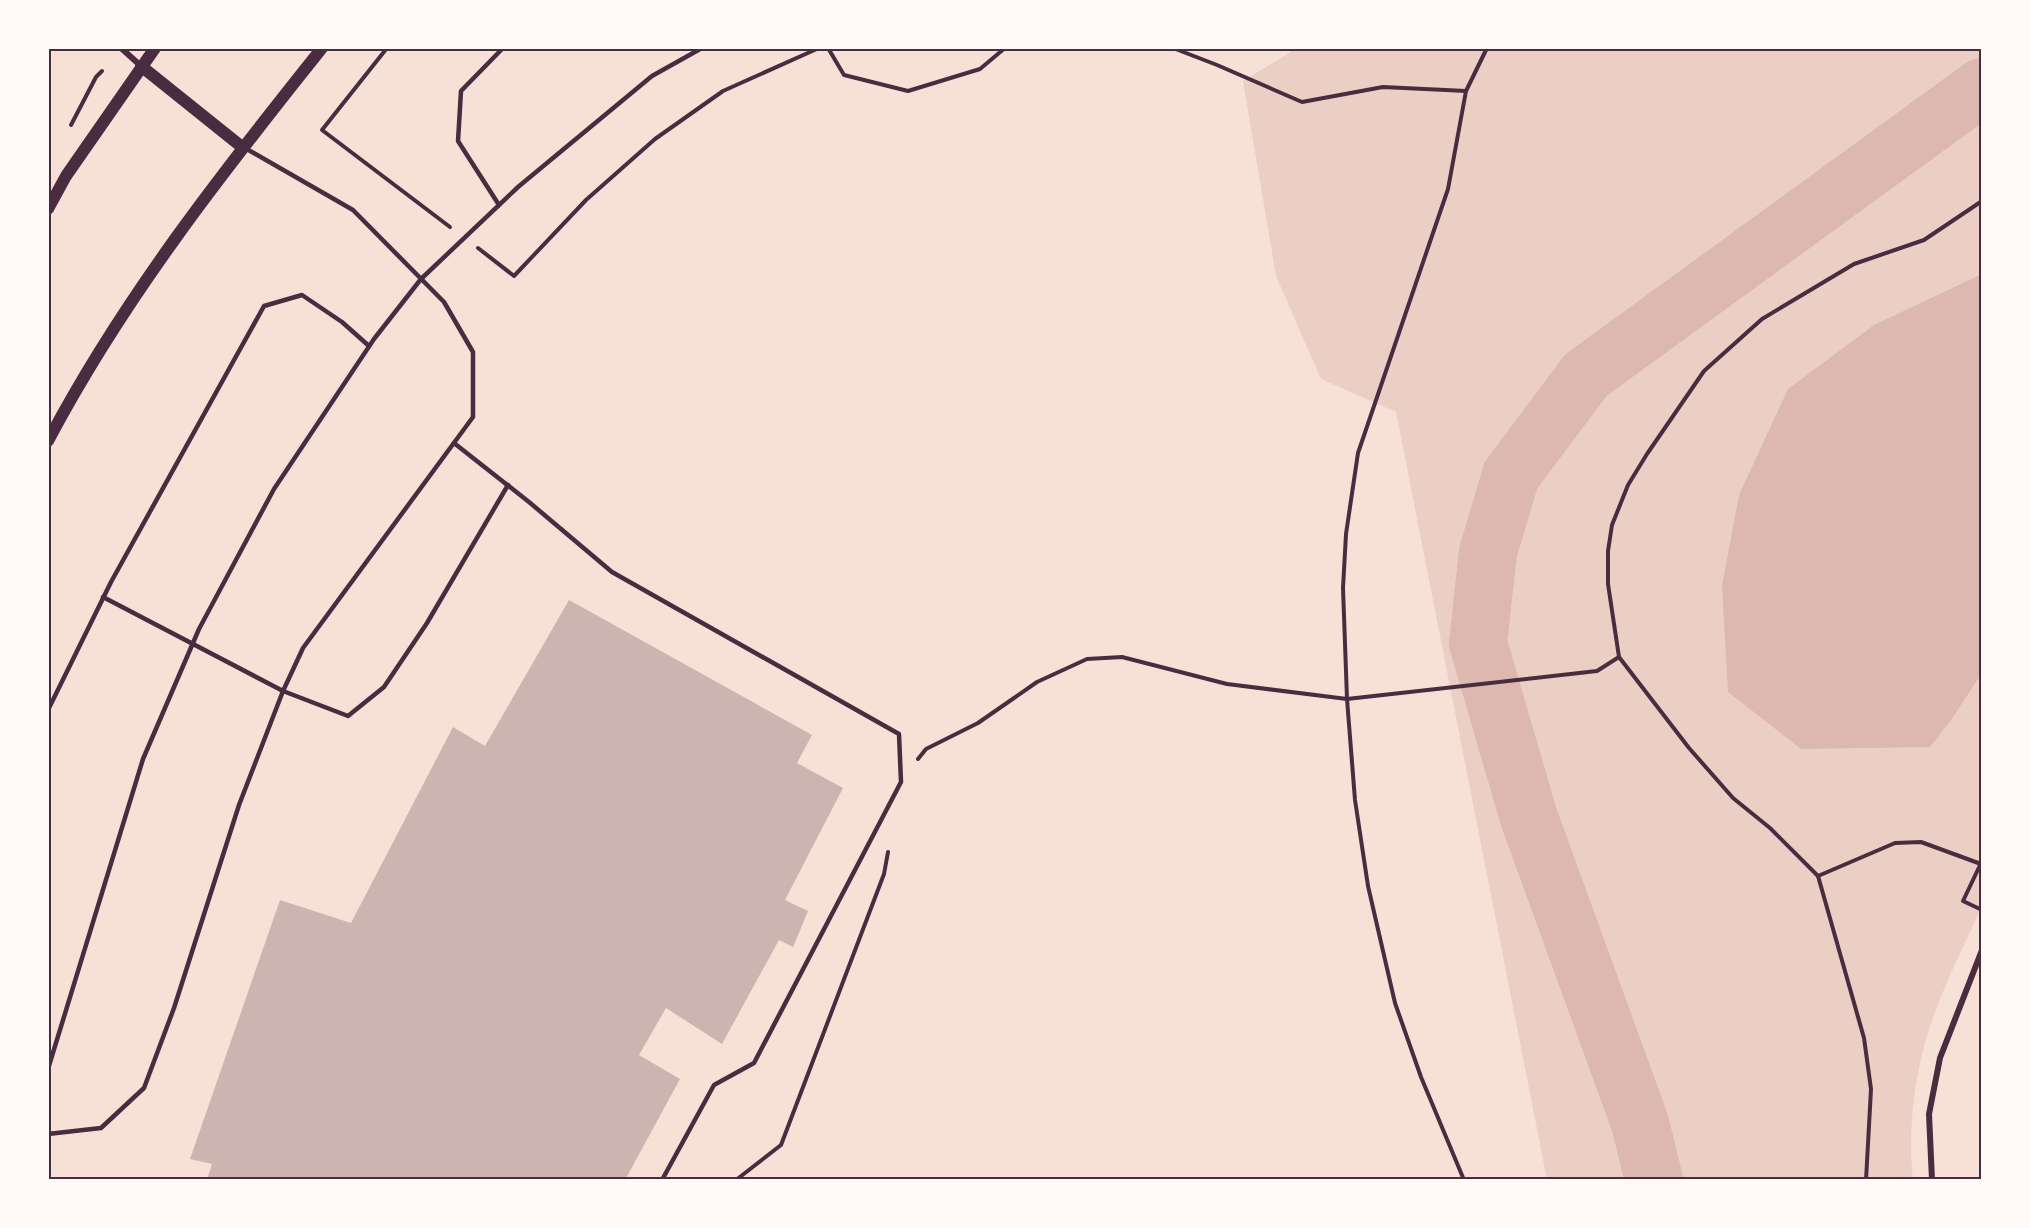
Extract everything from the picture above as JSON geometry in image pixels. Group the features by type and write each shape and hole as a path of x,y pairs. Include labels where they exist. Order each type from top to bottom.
{"main road":[{"path":"48,208 66,176 155,48"},
{"path":"48,441 106,341 158,262 242,147 322,48"},
{"path":"141,66 242,147"}],"street":[{"path":"121,48 141,66"},
{"path":"1932,1180 1929,1114 1940,1059 1982,950"}],"lane":[{"path":"499,205 458,141 461,91 503,48"},
{"path":"48,1069 143,759 192,644 274,489 369,346 421,279 518,187 652,76 702,48"},
{"path":"48,1134 101,1128 144,1088 174,1008 239,805 283,691 303,648 473,417 473,352 444,302 353,210 242,147"},
{"path":"48,710 103,597 264,306 302,295 342,322 369,346"},
{"path":"454,443 508,485 612,573 899,734 901,782 754,1063 714,1085 662,1180"},
{"path":"103,597 283,691 348,716 384,687 427,623 508,485"}],"path":[{"path":"828,48 844,75 908,91 980,69 1005,48"},
{"path":"1173,48 1302,102 1383,87 1466,91"},
{"path":"1464,1180 1420,1077 1395,1003 1368,886 1355,800 1347,699 1344,566 1346,534 1358,453 1448,189 1466,91 1488,48"},
{"path":"67,133 96,77 102,71"},
{"path":"1866,1180 1871,1089 1864,1038 1818,876 1770,828 1733,798 1689,748 1619,657 1608,584 1608,551 1612,525 1628,485 1647,453 1704,371 1762,319 1854,264 1924,240 1982,201"},
{"path":"901,782 926,749 978,723 1036,682 1087,659 1122,657 1227,684 1347,699 1597,671 1619,657"},
{"path":"1818,876 1895,843 1921,842 1981,862 1963,901 1982,910"},
{"path":"736,1180 782,1145 884,874 888,851"}],"shaded area":[{"path":"1297,48 1982,48 1982,906 1942,994 1924,1049 1912,1114 1913,1180 1547,1180 1396,412 1321,379 1276,276 1243,81"},
{"path":"1982,274 1982,673 1930,747 1801,749 1728,692 1722,586 1739,495 1788,389 1874,325"}],"building":[{"path":"569,600 812,735 797,763 843,788 785,900 808,911 793,947 779,940 722,1044 666,1008 639,1055 680,1079 625,1180 207,1180 212,1164 190,1159 280,900 351,923 453,727 485,746"}],"waterway":[{"path":"1654,1180 1640,1123 1529,818 1478,643 1488,552 1511,475 1586,375 1982,87"}]}
